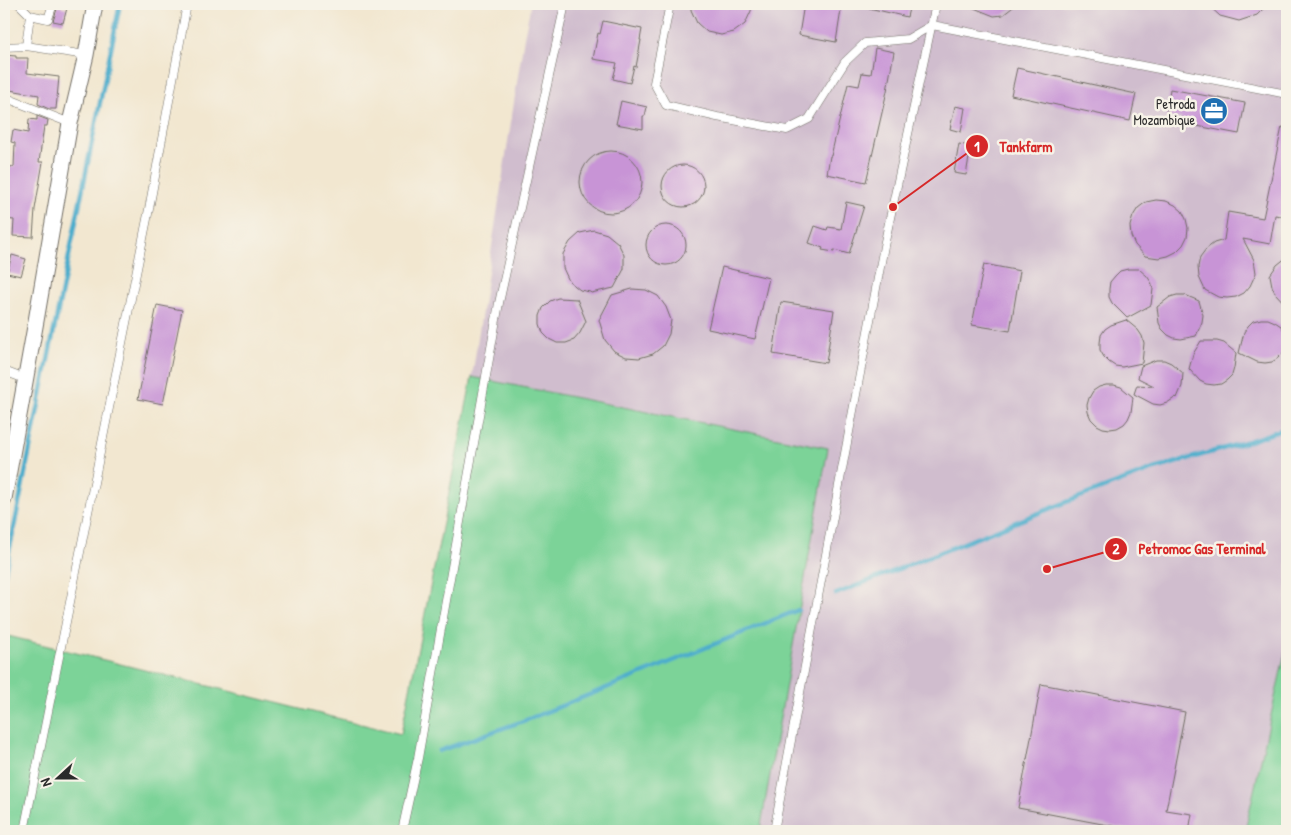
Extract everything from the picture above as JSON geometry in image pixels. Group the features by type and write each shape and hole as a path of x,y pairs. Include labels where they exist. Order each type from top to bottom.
{"street":[{"path":"4,499 70,122 86,55 95,4"}],"lane":[{"path":"19,4 30,15 48,18 53,4"},
{"path":"24,831 149,209 187,4"},
{"path":"402,831 418,758 499,304 565,4"},
{"path":"670,4 654,83 666,105 716,117 787,130 809,119 845,62 865,43 908,39 932,24 1287,94"},
{"path":"774,831 884,246 936,4"},
{"path":"26,46 30,15"},
{"path":"4,47 26,46 86,55"},
{"path":"4,97 70,122"},
{"path":"4,371 25,378"}],"shaded area":[{"path":"531,4 1287,4 1287,644 1245,831 760,831 828,448 472,377 524,37"}],"green space":[{"path":"472,377 828,448 760,831 4,831 4,635 401,734"},
{"path":"1287,644 1287,831 1245,831"}],"building":[{"path":"691,4 752,4 745,24 734,32 721,35 707,32 697,23 691,10"},
{"path":"804,4 837,6 836,9 841,10 836,42 799,35"},
{"path":"870,4 910,4 907,17 869,8"},
{"path":"964,4 1017,4 1003,15 994,16"},
{"path":"1207,4 1268,4 1257,15 1239,21 1220,16"},
{"path":"58,6 67,8 63,23 53,21"},
{"path":"603,21 642,29 636,67 634,66 630,83 613,79 617,63 593,59 598,33 600,34"},
{"path":"875,48 894,52 866,182 827,174 848,84 859,86 862,73 871,74"},
{"path":"4,55 28,58 27,73 59,77 56,109 49,109 38,104 39,95 4,89"},
{"path":"1017,68 1136,94 1130,121 1011,95"},
{"name":"Petroda Mozambique","path":"1170,89 1245,103 1239,134 1181,123 1182,118 1166,116"},
{"path":"621,101 647,107 645,116 643,116 643,129 616,124"},
{"path":"955,106 965,108 961,132 950,129"},
{"path":"37,116 48,120 47,126 44,126 39,162 43,162 35,209 33,237 13,236 14,220 4,219 4,166 14,167 15,143 11,142 13,130 28,133 29,119 37,120"},
{"path":"1282,127 1287,128 1287,217 1275,215 1270,244 1243,239 1254,260 1256,273 1250,286 1244,293 1236,297 1218,297 1205,290 1199,277 1200,257 1214,243 1224,240 1228,212 1263,218"},
{"path":"959,144 971,146 966,175 954,173"},
{"path":"611,151 623,154 633,160 639,170 642,182 639,194 633,204 623,210 611,213 599,210 589,204 583,194 580,182 583,170 589,160 599,154"},
{"path":"683,165 698,171 704,186 698,201 683,207 668,201 662,186 668,171"},
{"path":"1166,201 1182,211 1188,228 1187,237 1183,245 1176,252 1159,258 1145,256 1135,245 1131,236 1130,226 1138,208 1146,202"},
{"path":"846,202 864,206 849,254 834,250 834,252 822,250 823,248 809,243 815,226 827,230 828,227 841,229"},
{"path":"666,225 680,231 686,245 680,259 666,265 652,259 646,245 652,231"},
{"path":"594,230 607,234 618,243 624,255 624,269 614,288 591,293 580,290 569,281 563,268 563,254 570,242 580,233"},
{"path":"12,255 26,259 21,276 7,273"},
{"path":"1287,257 1287,306 1275,293 1270,275 1277,265"},
{"path":"984,264 1020,271 1010,331 972,325"},
{"path":"722,267 769,278 755,339 708,329"},
{"path":"1139,269 1147,276 1153,289 1151,305 1127,318 1112,303 1109,297 1109,289 1110,282 1115,276 1120,271"},
{"path":"632,289 646,290 658,296 666,307 671,320 669,334 663,346 653,354 639,358 626,357 614,351 605,340 599,320 612,295"},
{"path":"1185,295 1199,301 1203,315 1196,336 1181,339 1174,338 1162,329 1159,323 1157,307 1170,297"},
{"path":"558,298 577,299 586,321 574,340 566,343 557,343 549,339 543,333 540,324 543,308 550,301"},
{"path":"781,302 834,310 826,363 773,354"},
{"path":"157,305 182,310 163,404 138,399"},
{"path":"1261,319 1275,322 1285,332 1286,346 1283,353 1272,362 1257,362 1239,353 1244,332 1253,321"},
{"path":"1126,320 1142,336 1144,343 1142,363 1122,367 1115,366 1104,357 1100,350 1101,335 1111,325"},
{"path":"1201,341 1224,343 1236,353 1232,375 1221,384 1206,384 1200,381 1189,369 1193,354"},
{"path":"1156,360 1164,360 1171,363 1183,373 1182,386 1177,398 1160,405 1153,404 1134,394 1137,385 1154,386 1138,378 1141,366"},
{"path":"1106,385 1121,387 1133,397 1128,419 1117,428 1103,428 1097,425 1091,419 1088,412 1087,405 1093,391"},
{"path":"1041,684 1185,712 1166,810 1192,814 1189,831 1139,831 1018,808"}],"waterway":[{"path":"4,577 120,4"},
{"path":"836,594 1151,470 1287,428"},
{"path":"439,751 526,720 798,610"}],"place":[{"name":"Petroda Mozambique","path":"1214,111"},
{"name":"Tankfarm","path":"893,207"},
{"name":"Petromoc Gas Terminal","path":"1047,569"}]}
